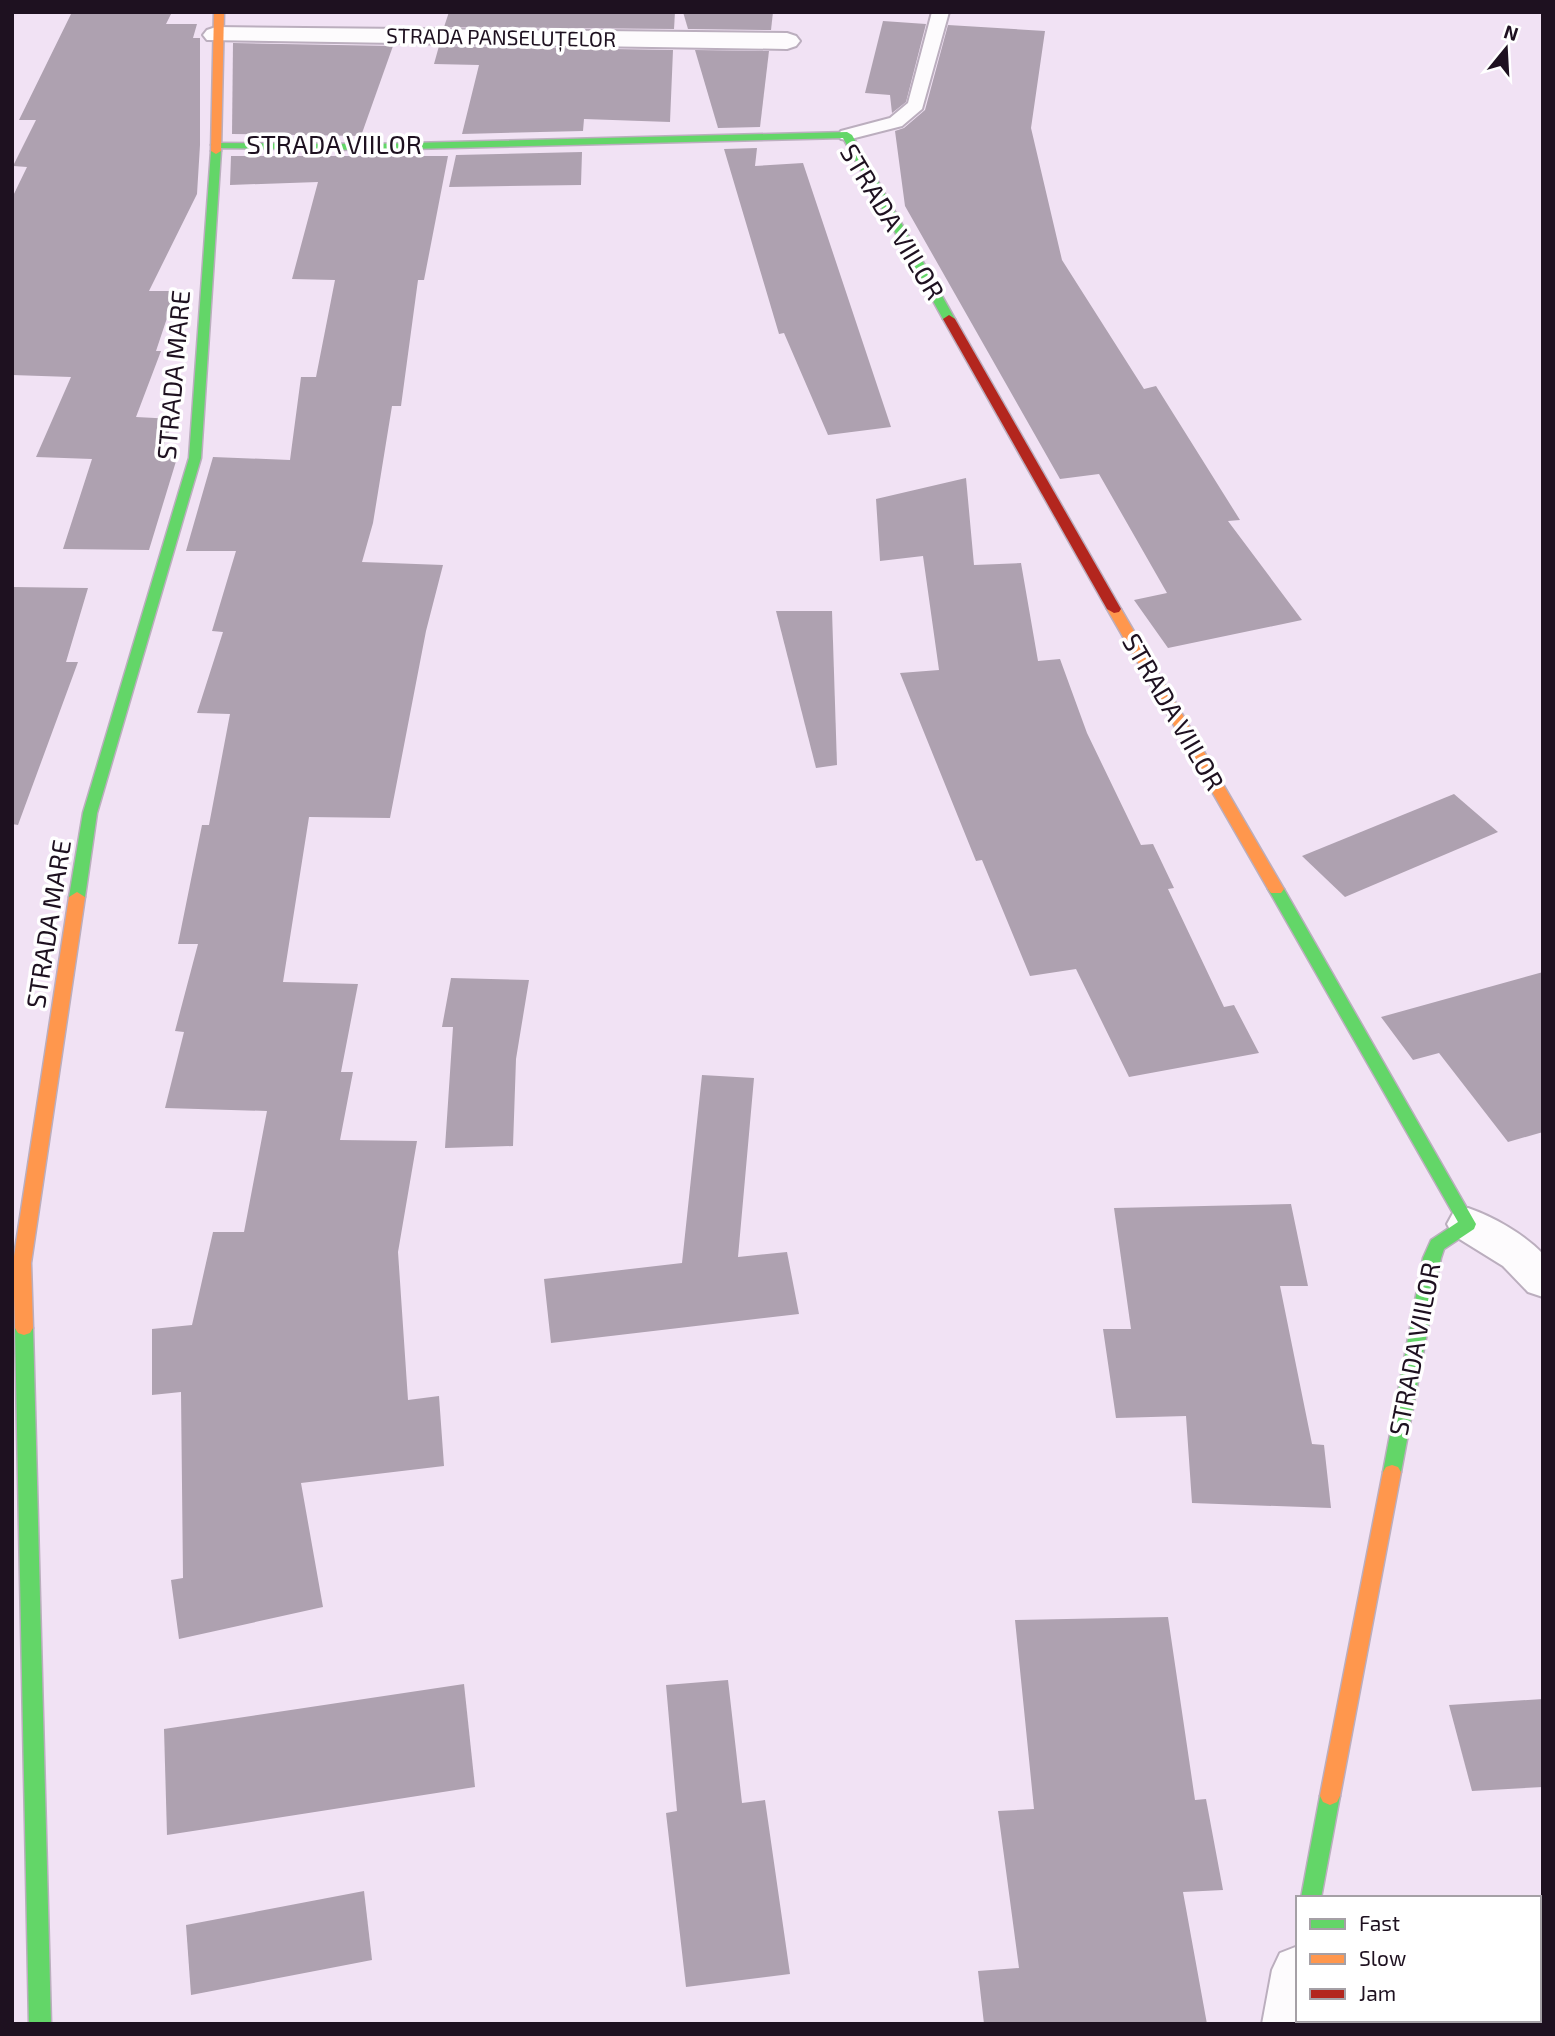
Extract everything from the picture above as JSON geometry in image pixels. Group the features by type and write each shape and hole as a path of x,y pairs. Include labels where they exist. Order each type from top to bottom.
{"street":[{"name":"STRADA PANSELUȚELOR","path":"217,23 787,41"},
{"name":"STRADA MARE","path":"40,2024 22,1263 90,813 195,458 216,145 217,23"},
{"name":"STRADA VIILOR","path":"216,145 385,146 847,135 1012,431 1468,1224 1437,1244 1432,1258 1311,1896"},
{"path":"1468,1224 1518,1255 1543,1281"},
{"path":"1287,2024 1296,1979"}],"lane":[{"path":"847,135 896,122 916,105 941,12"}],"building":[{"path":"72,12 172,12 166,24 197,24 193,38 200,38 197,194 149,291 176,291 156,351 161,351 136,417 174,419 160,455 177,458 149,550 63,549 92,459 36,457 71,377 12,375 12,198 27,167 13,166 36,120 19,120"},
{"path":"449,12 675,12 674,29 444,27"},
{"path":"683,12 773,12 771,30 688,29"},
{"path":"883,21 926,24 906,102 892,113 890,95 865,93"},
{"path":"948,25 1045,31 1031,128 1062,260 1144,389 1156,386 1240,520 1228,521 1302,620 1168,648 1134,600 1167,593 1099,474 1060,479 905,206 895,131 904,128 925,110"},
{"path":"233,43 393,46 361,136 232,134"},
{"path":"439,46 673,50 670,122 584,119 583,131 462,134 479,65 434,64"},
{"path":"695,50 769,51 760,127 718,128"},
{"path":"757,148 755,166 803,163 891,427 828,435 784,333 779,334 724,149"},
{"path":"582,152 581,185 449,187 456,155"},
{"path":"231,156 448,156 424,280 418,280 401,406 392,406 373,523 362,562 443,565 426,631 390,818 309,817 283,982 358,984 341,1072 353,1072 340,1140 417,1141 398,1252 408,1400 439,1396 444,1466 301,1483 323,1607 179,1639 171,1580 183,1578 181,1392 152,1395 152,1329 192,1325 213,1232 244,1232 267,1111 165,1108 184,1032 175,1031 198,944 178,944 202,825 209,825 230,714 197,713 223,632 212,631 236,551 186,551 213,457 290,460 301,377 316,377 335,280 292,279 318,182 230,185"},
{"path":"966,478 974,565 1021,563 1038,661 1060,659 1087,733 1141,845 1153,844 1174,888 1168,889 1224,1007 1234,1005 1259,1053 1129,1077 1076,969 1030,976 982,860 976,861 900,673 939,670 923,556 880,561 876,499"},
{"path":"12,587 88,588 66,662 78,662 18,825 12,824"},
{"path":"776,611 832,611 837,765 816,768"},
{"path":"1454,794 1498,832 1345,897 1302,856"},
{"path":"1543,972 1543,1132 1508,1142 1439,1053 1413,1060 1381,1017"},
{"path":"451,978 529,980 516,1059 513,1146 445,1148 453,1027 442,1027"},
{"path":"702,1075 754,1078 738,1257 787,1252 799,1314 551,1343 544,1279 682,1263"},
{"path":"1291,1204 1308,1286 1280,1286 1312,1444 1324,1445 1331,1508 1192,1503 1186,1416 1116,1418 1103,1329 1131,1329 1114,1208"},
{"path":"1168,1617 1195,1800 1206,1799 1223,1890 1183,1892 1207,2024 984,2024 978,1971 1019,1968 998,1811 1034,1809 1015,1620"},
{"path":"728,1680 742,1803 765,1800 790,1974 686,1987 666,1813 677,1811 666,1685"},
{"path":"464,1684 475,1787 167,1835 164,1729"},
{"path":"1543,1699 1543,1787 1472,1791 1449,1705"},
{"path":"364,1891 372,1960 191,1995 186,1925"}],"traffic: fast":[{"path":"216,145 371,147 847,135 949,319"},
{"path":"77,897 90,813 195,458 216,151"},
{"path":"1276,889 1468,1224 1437,1245 1432,1258 1392,1472"},
{"path":"24,1328 40,2024"},
{"path":"1311,1896 1330,1796"}],"traffic: slow":[{"path":"216,151 219,12"},
{"path":"1114,609 1276,889"},
{"path":"24,1328 22,1263 77,897"},
{"path":"1330,1796 1392,1472"}],"traffic: jam":[{"path":"949,319 1114,609"}]}
